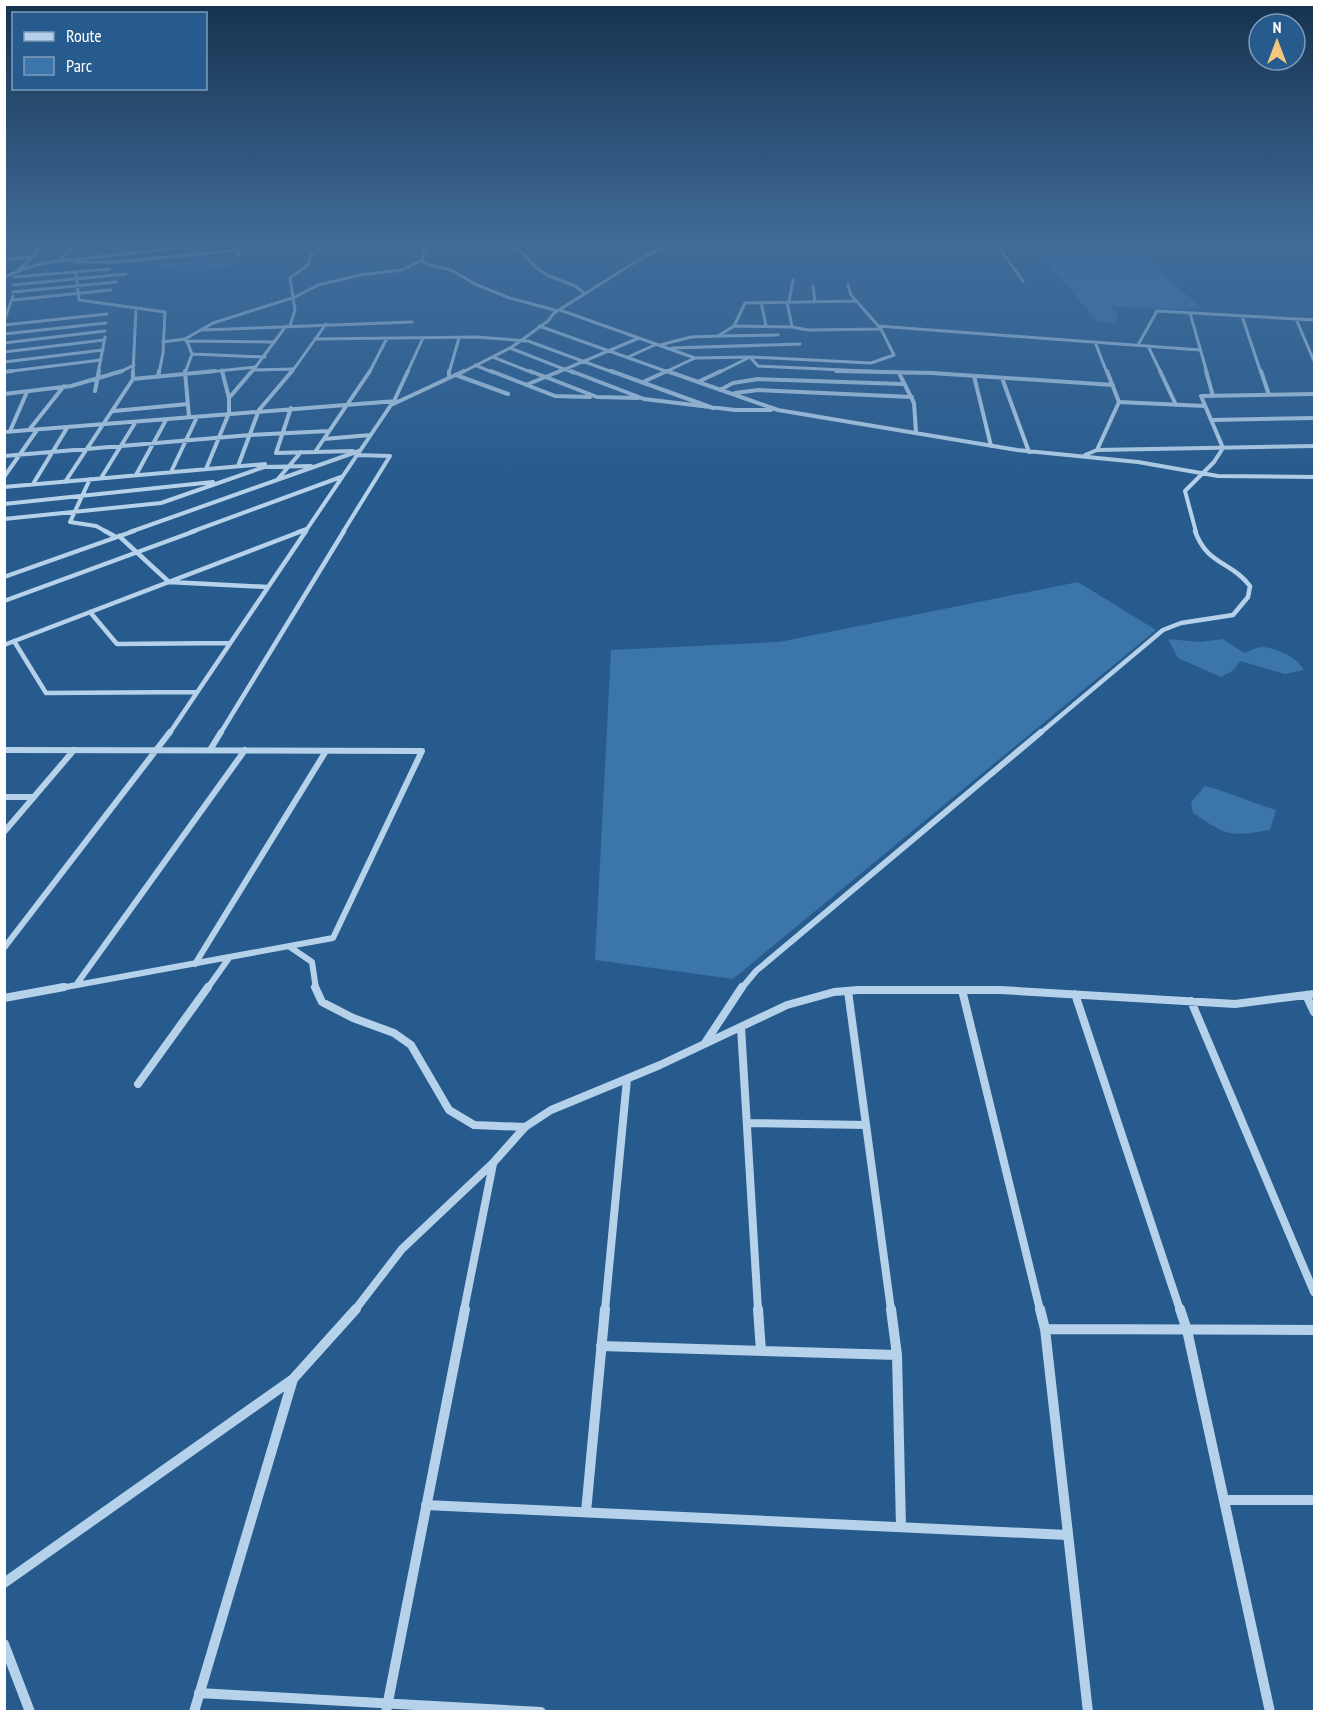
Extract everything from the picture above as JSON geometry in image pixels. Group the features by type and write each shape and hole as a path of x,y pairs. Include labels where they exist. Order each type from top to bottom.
{"street":[{"path":"4,334 87,325"},
{"path":"95,391 106,325"},
{"path":"65,482 133,379 135,325"},
{"path":"158,376 164,325"},
{"path":"186,340 210,325"},
{"path":"202,330 305,325"},
{"path":"238,466 259,410 325,325"},
{"path":"602,325 702,360"},
{"path":"643,382 695,358 750,357 871,363 894,355 877,325"},
{"path":"1138,345 1149,325"},
{"path":"1194,325 1213,396"},
{"path":"1245,325 1269,394"},
{"path":"1299,325 1314,361"},
{"path":"229,398 265,357 288,326"},
{"path":"4,948 158,750 391,405 510,348 539,326 778,410"},
{"path":"718,336 734,326 792,327 808,330 879,328 1200,350"},
{"path":"4,343 105,331"},
{"path":"628,358 659,345 691,337 777,335"},
{"path":"315,452 369,373 387,338"},
{"path":"397,401 423,338"},
{"path":"315,339 459,338 528,341 713,408"},
{"path":"449,378 449,369 459,338"},
{"path":"526,385 639,338"},
{"path":"4,352 104,340"},
{"path":"163,342 186,340 275,342"},
{"path":"186,340 192,354 184,374 189,417"},
{"path":"1095,342 1119,402 1097,450"},
{"path":"667,348 800,344"},
{"path":"1148,346 1176,405"},
{"path":"510,348 644,399"},
{"path":"4,362 103,350"},
{"path":"192,354 265,357"},
{"path":"493,357 597,397"},
{"path":"750,357 758,366 1113,385"},
{"path":"698,382 750,357"},
{"path":"4,372 101,360"},
{"path":"4,394 64,387 121,372 134,365"},
{"path":"475,366 555,396 644,399 713,408 778,410 1029,452 1083,455 1203,474 1259,478 1314,477"},
{"path":"133,379 222,370 293,369"},
{"path":"206,469 229,413 229,398 222,370"},
{"path":"899,373 902,384 912,397 916,413 916,432"},
{"path":"456,375 508,394"},
{"path":"974,376 992,446"},
{"path":"1002,378 1029,452"},
{"path":"720,390 733,383 758,379 902,384"},
{"path":"29,430 64,387"},
{"path":"732,393 758,390 912,397"},
{"path":"10,431 27,392"},
{"path":"705,1044 744,984 756,971 1163,630 1181,623 1233,615 1248,597 1250,586 1245,578 1203,550 1185,491 1191,482 1216,463 1222,448 1201,396 1314,394"},
{"path":"4,432 102,426 259,410 397,401"},
{"path":"1119,402 1205,406"},
{"path":"114,411 188,404"},
{"path":"210,750 390,456 358,453 276,453 291,408"},
{"path":"171,472 197,417"},
{"path":"1211,420 1314,418"},
{"path":"136,475 166,420"},
{"path":"101,478 135,423"},
{"path":"33,484 67,428"},
{"path":"4,477 37,430"},
{"path":"4,456 218,440 250,435 329,431"},
{"path":"324,439 369,435"},
{"path":"1083,455 1097,450 1314,446"},
{"path":"277,480 301,452"},
{"path":"4,577 358,453"},
{"path":"4,487 265,464 264,467"},
{"path":"4,519 161,503 264,467 317,466"},
{"path":"4,601 342,476"},
{"path":"90,479 70,522 96,526 117,537 169,582 267,587"},
{"path":"4,504 223,482"},
{"path":"4,509 11,503"},
{"path":"4,645 306,529"},
{"path":"90,612 117,644 230,643"},
{"path":"14,641 46,693 197,692"},
{"path":"4,750 423,751 333,938 4,998"},
{"path":"5,831 74,750"},
{"path":"76,985 245,750"},
{"path":"195,964 326,751"},
{"path":"4,797 34,797"},
{"path":"289,947 312,962 314,985 322,1002 352,1018 394,1033 411,1045 449,1110 474,1125 525,1127"},
{"path":"138,1084 230,958"},
{"path":"962,990 1045,1329 1088,1712"},
{"path":"4,1583 294,1379 348,1319 402,1249 493,1163 525,1127 550,1110 627,1079 787,1005 848,991 962,990 1235,1004 1310,995 1314,1012"},
{"path":"848,991 897,1355 901,1527"},
{"path":"1075,994 1187,1330 1270,1712"},
{"path":"1191,1001 1314,1292"},
{"path":"741,1027 761,1351"},
{"path":"586,1512 627,1079"},
{"path":"747,1123 866,1125"},
{"path":"387,1707 493,1163"},
{"path":"1045,1329 1314,1330"},
{"path":"601,1346 897,1355"},
{"path":"194,1712 294,1379"},
{"path":"1224,1500 1314,1500"},
{"path":"426,1505 1067,1535"},
{"path":"4,1644 30,1712"},
{"path":"199,1693 387,1707 541,1712"}],"green space":[{"path":"1078,582 1156,630 733,979 595,960 611,650 779,642"},
{"path":"1168,639 1199,642 1223,639 1244,653 1262,647 1268,648 1292,657 1304,670 1285,674 1240,661 1234,670 1221,677 1178,658"},
{"path":"1205,786 1276,810 1270,830 1245,834 1229,833 1193,813 1191,802"}]}
